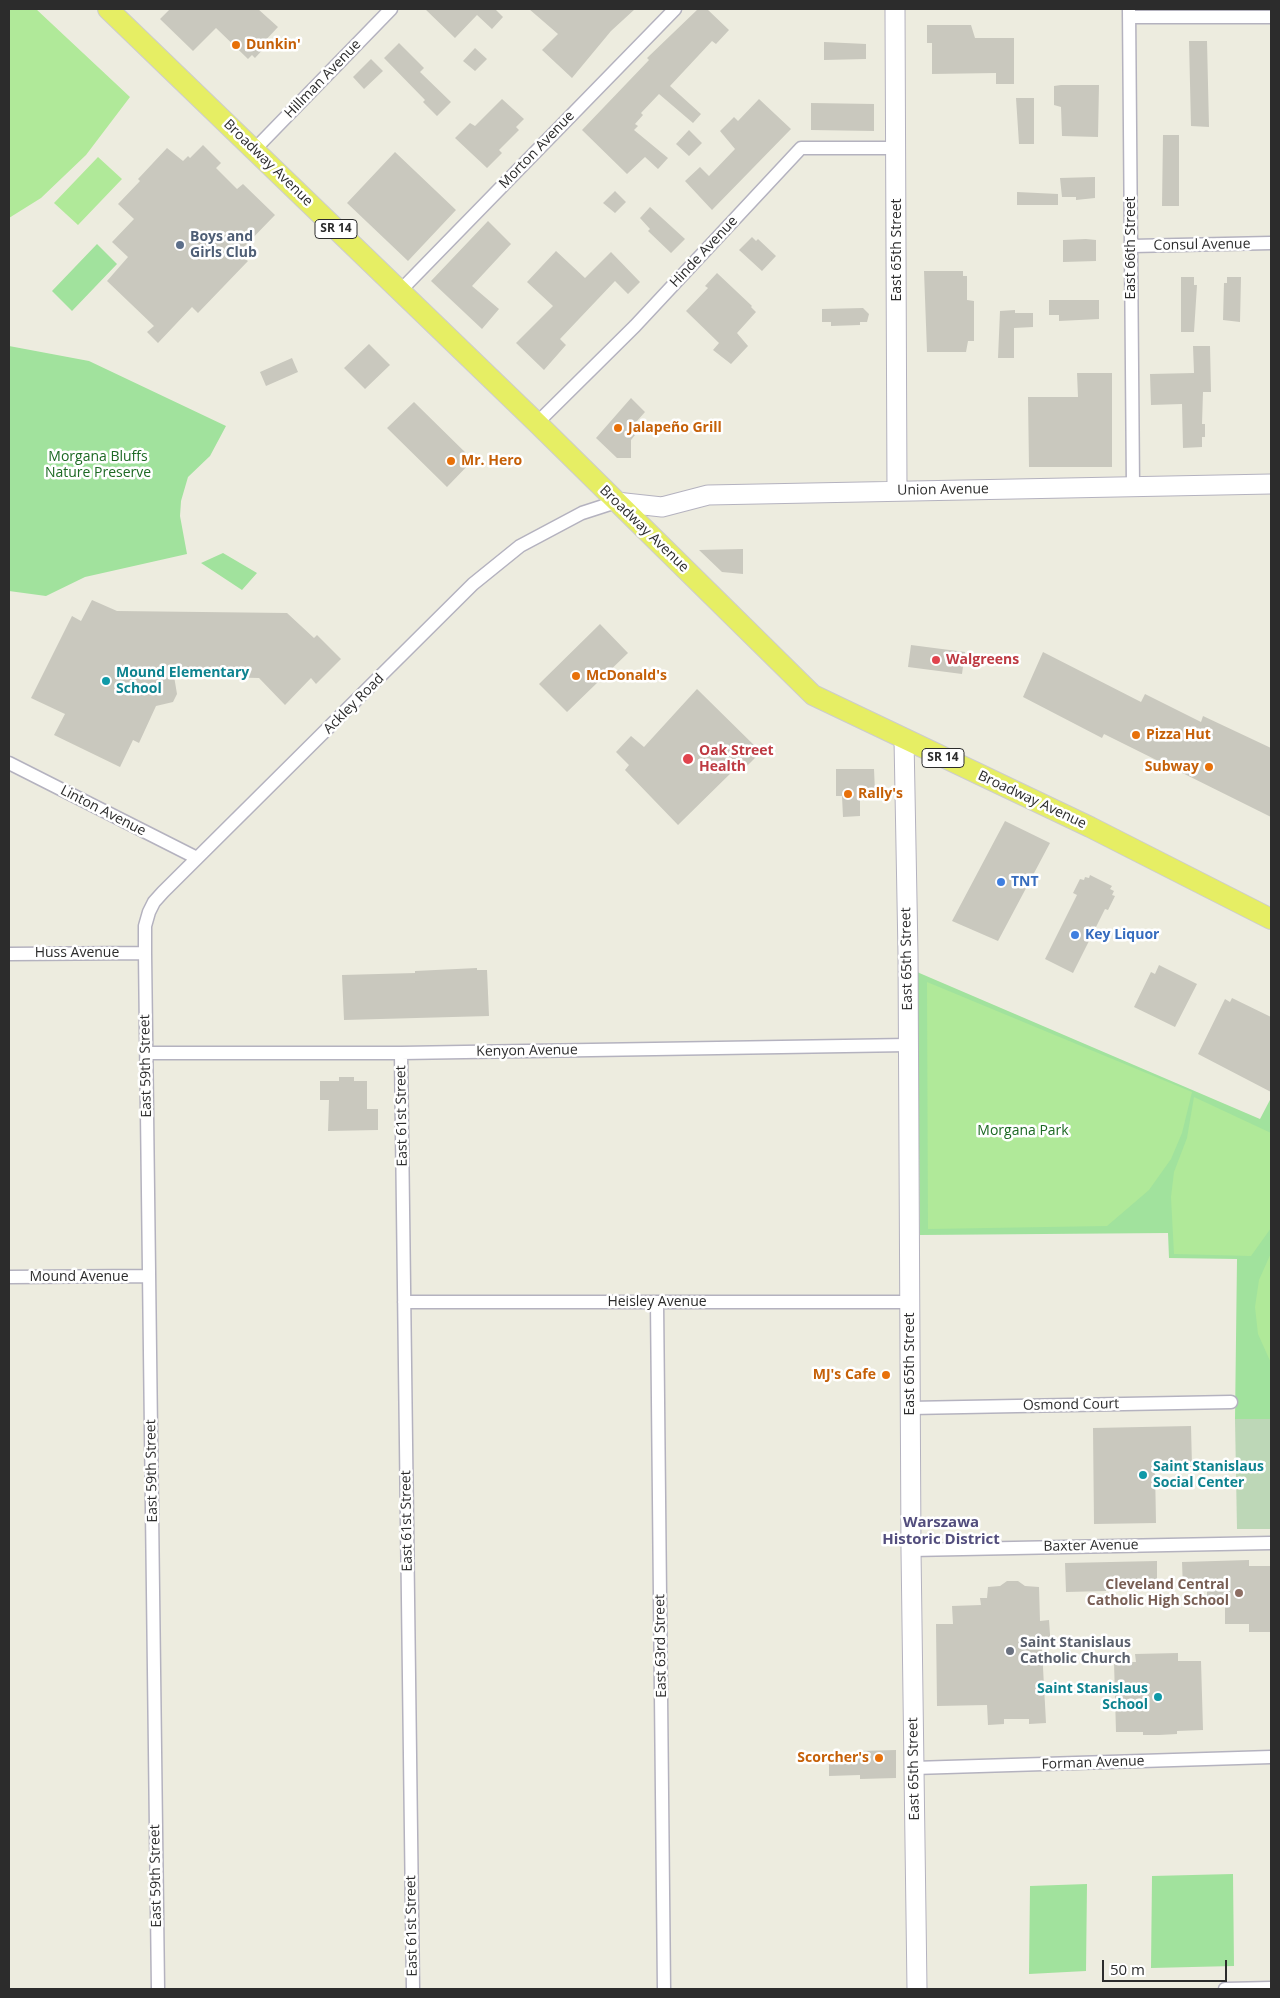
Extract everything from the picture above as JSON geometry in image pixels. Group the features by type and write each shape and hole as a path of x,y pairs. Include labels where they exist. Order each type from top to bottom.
{"main road":[{"name":"Broadway Avenue","path":"108,9 537,423 813,695 1090,827 1271,919"}],"street":[{"name":"Hillman Avenue","path":"255,149 391,9"},
{"name":"Morton Avenue","path":"400,291 675,9"},
{"name":"East 65th Street","path":"895,9 897,491"},
{"path":"1129,13 1271,17"},
{"name":"East 66th Street","path":"1129,13 1133,486"},
{"name":"Hinde Avenue","path":"537,423 635,326 800,148 897,148"},
{"name":"Consul Avenue","path":"1132,246 1271,243"},
{"name":"Union Avenue","path":"616,502 662,507 708,495 1271,484"},
{"name":"Ackley Road","path":"145,953 145,926 154,902 490,569 520,546 582,513 616,502"},
{"name":"East 65th Street","path":"904,739 917,1989"},
{"name":"Linton Avenue","path":"9,763 197,858"},
{"name":"Huss Avenue","path":"9,954 145,953"},
{"name":"East 59th Street","path":"145,953 158,1989"},
{"name":"Kenyon Avenue","path":"146,1053 401,1052 908,1045"},
{"name":"East 61st Street","path":"401,1052 413,1989"},
{"name":"Mound Avenue","path":"9,1277 149,1276"},
{"name":"Heisley Avenue","path":"404,1302 910,1302"},
{"name":"East 63rd Street","path":"657,1302 664,1989"},
{"name":"Osmond Court","path":"910,1408 1231,1402"},
{"name":"Baxter Avenue","path":"911,1550 1271,1543"},
{"name":"Forman Avenue","path":"914,1768 1271,1757"},
{"path":"1225,1989 1271,1988"}],"green space":[{"path":"9,9 36,9 130,97 86,155 41,198 9,218"},
{"path":"98,157 122,179 78,225 54,203"},
{"path":"97,244 117,264 72,311 52,291"},
{"name":"Morgana Bluffs Nature Preserve","path":"9,346 89,361 226,426 210,456 188,477 181,501 180,516 187,554 85,577 46,596 9,591"},
{"path":"223,553 257,573 242,590 201,563"},
{"name":"Morgana Park","path":"917,972 1260,1119 1271,1098 1271,1419 1235,1419 1237,1259 1169,1258 1168,1233 920,1235"},
{"name":"Morgana Park","path":"927,982 1192,1092 1182,1133 1171,1159 1149,1190 1107,1226 928,1229"},
{"path":"1194,1097 1271,1133 1271,1228 1251,1256 1174,1254 1171,1197 1174,1172 1187,1138"},
{"path":"1271,1253 1271,1363 1258,1334 1255,1307 1259,1280"},
{"path":"1235,1419 1271,1419 1271,1529 1237,1529"},
{"path":"1233,1874 1234,1966 1151,1968 1152,1876"},
{"path":"1087,1884 1086,1971 1029,1974 1030,1886"}],"building":[{"path":"170,9 258,9 278,27 263,43 266,46 255,58 252,55 248,59 216,28 193,51 160,19"},
{"path":"425,9 495,9 503,17 492,29 477,15 455,38"},
{"path":"529,9 635,9 611,31 572,78 542,50 558,34"},
{"path":"698,9 707,9 729,30 716,44 712,41 670,86 701,114 693,123 659,94 641,113 643,115 635,124 638,126 634,130 668,158 658,169 645,157 627,174 582,130 649,60 647,58"},
{"path":"927,25 971,25 975,38 1014,38 1014,84 996,84 996,73 932,74 932,43 927,43"},
{"path":"1189,41 1207,41 1209,127 1191,126"},
{"path":"824,42 866,44 866,59 824,60"},
{"path":"399,43 424,68 420,72 451,102 437,116 423,102 425,100 384,58"},
{"path":"475,48 487,59 475,71 463,61"},
{"path":"371,59 383,71 364,89 353,77"},
{"path":"1099,85 1098,137 1062,136 1061,107 1054,105 1054,86"},
{"path":"1016,98 1034,98 1034,144 1019,144"},
{"path":"502,99 524,119 516,127 519,130 499,150 502,153 487,168 455,138 470,123 475,126"},
{"path":"759,99 791,129 712,210 685,181 700,167 709,176 735,149 720,131 734,117 738,121"},
{"path":"811,103 874,104 874,131 811,130"},
{"path":"689,130 702,143 689,156 676,144"},
{"path":"1163,135 1179,135 1179,206 1162,206"},
{"name":"Boys and Girls Club","path":"203,145 221,163 216,168 237,189 243,184 275,215 243,248 249,255 245,259 248,261 198,313 192,307 158,343 147,332 154,326 107,281 128,257 112,242 134,219 118,204 167,148 183,161 188,156 190,158"},
{"path":"395,152 456,210 408,261 347,203"},
{"path":"1095,177 1095,198 1076,200 1076,197 1062,197 1060,178"},
{"path":"615,191 626,202 615,213 603,203"},
{"path":"1017,192 1058,194 1058,205 1017,205"},
{"path":"650,207 685,239 671,253 648,231 650,229 640,218"},
{"path":"488,221 511,244 472,286 499,309 482,329 431,281"},
{"path":"752,237 756,241 758,239 776,256 762,271 739,250"},
{"path":"1063,240 1096,240 1096,261 1063,262"},
{"path":"556,251 585,278 611,252 640,282 628,294 615,281 560,339 566,345 544,370 516,343 553,306 527,282"},
{"path":"924,271 963,271 963,276 967,276 967,300 974,301 974,341 968,341 966,352 927,352"},
{"path":"717,273 756,312 737,333 748,346 731,364 713,350 719,343 686,311 708,288 705,286"},
{"path":"1181,277 1194,277 1194,285 1197,285 1194,332 1181,332"},
{"path":"1227,277 1241,277 1240,322 1223,320 1224,283 1227,283"},
{"path":"1049,300 1099,300 1099,319 1059,321 1059,315 1049,315"},
{"path":"863,308 869,314 867,322 860,322 860,325 831,326 831,322 822,322 822,309"},
{"path":"1015,310 1015,313 1033,313 1033,327 1014,328 1014,358 998,358 1000,311"},
{"path":"369,344 390,365 365,389 344,368"},
{"path":"1193,346 1210,346 1211,392 1203,392 1202,424 1205,424 1205,437 1202,437 1202,447 1183,448 1182,404 1151,405 1150,374 1194,373"},
{"path":"292,358 298,372 266,386 260,372"},
{"path":"1077,373 1112,373 1112,467 1029,467 1028,397 1078,397"},
{"name":"Jalapeño Grill","path":"631,398 645,412 629,430 635,435 631,440 631,458 617,458 596,438"},
{"path":"414,402 473,460 447,487 387,428"},
{"path":"743,549 743,574 722,572 699,550"},
{"name":"Mound Elementary School","path":"92,600 117,611 287,613 314,638 317,635 341,659 316,684 311,678 285,705 259,678 174,676 177,694 173,702 156,706 139,743 133,740 120,767 54,735 65,714 31,698 72,616 81,621"},
{"name":"McDonald's","path":"600,624 628,653 567,712 539,684"},
{"name":"Walgreens","path":"911,645 965,652 962,674 908,667"},
{"path":"1043,652 1141,702 1145,694 1201,722 1203,716 1271,748 1271,817 1104,734 1102,738 1023,697"},
{"name":"Oak Street Health","path":"697,689 761,752 740,773 736,768 678,825 625,770 629,765 616,752 631,736 644,747"},
{"name":"Rally's","path":"836,769 874,769 875,792 860,792 860,816 843,817 842,796 836,796"},
{"name":"TNT","path":"1005,821 1050,843 998,941 952,921"},
{"name":"Key Liquor","path":"1090,875 1112,886 1110,889 1114,891 1112,895 1115,896 1108,910 1105,909 1073,973 1045,959 1077,895 1073,893 1080,879 1089,878"},
{"path":"1159,965 1197,984 1175,1027 1134,1007 1151,972 1155,974"},
{"path":"477,968 477,970 487,970 489,1016 344,1020 342,975 415,973 415,971"},
{"path":"1232,998 1271,1017 1271,1092 1198,1054 1225,999 1230,1002"},
{"path":"339,1077 354,1077 354,1081 367,1081 367,1109 378,1109 378,1130 328,1131 329,1100 320,1100 320,1081 339,1081"},
{"name":"Saint Stanislaus Social Center","path":"1191,1426 1192,1467 1155,1468 1156,1523 1094,1524 1093,1428"},
{"name":"Cleveland Central Catholic High School","path":"1249,1560 1249,1566 1271,1566 1271,1632 1249,1632 1249,1624 1225,1624 1225,1598 1207,1598 1207,1588 1183,1589 1182,1562"},
{"path":"1157,1561 1157,1586 1106,1586 1106,1591 1066,1592 1065,1563"},
{"name":"Saint Stanislaus Catholic Church","path":"1007,1581 1018,1581 1025,1586 1039,1587 1040,1621 1049,1620 1051,1649 1042,1649 1046,1723 1029,1724 1029,1719 1004,1719 1004,1724 988,1725 987,1705 937,1706 936,1624 953,1624 952,1606 981,1605 980,1598 987,1598 988,1587 1000,1586"},
{"name":"Saint Stanislaus School","path":"1178,1653 1178,1661 1201,1661 1203,1730 1177,1731 1177,1734 1159,1735 1143,1735 1143,1732 1116,1732 1114,1662 1136,1662 1135,1654"},
{"path":"896,1750 896,1778 860,1779 860,1775 829,1776 829,1754 858,1754 858,1751"}],"place":[{"name":"Dunkin'","path":"236,45"},
{"name":"Boys and Girls Club","path":"180,245"},
{"name":"Jalapeño Grill","path":"618,428"},
{"name":"Mr. Hero","path":"451,461"},
{"name":"Walgreens","path":"936,660"},
{"name":"McDonald's","path":"576,676"},
{"name":"Mound Elementary School","path":"106,681"},
{"name":"Pizza Hut","path":"1136,735"},
{"name":"Oak Street Health","path":"688,759"},
{"name":"Subway","path":"1209,767"},
{"name":"Rally's","path":"848,794"},
{"name":"TNT","path":"1001,882"},
{"name":"Key Liquor","path":"1075,935"},
{"name":"MJ's Cafe","path":"886,1375"},
{"name":"Saint Stanislaus Social Center","path":"1143,1475"},
{"name":"Cleveland Central Catholic High School","path":"1239,1593"},
{"name":"Saint Stanislaus Catholic Church","path":"1010,1651"},
{"name":"Saint Stanislaus School","path":"1158,1697"},
{"name":"Scorcher's","path":"879,1758"}],"district":[{"name":"Warszawa Historic District","path":"941,1532"}]}
